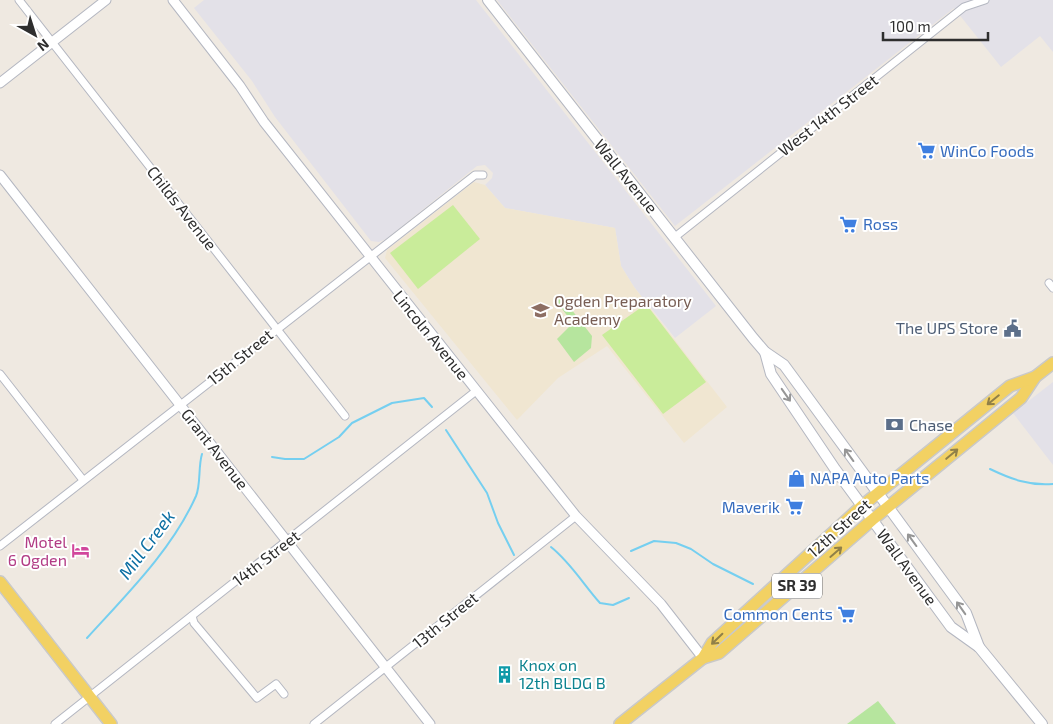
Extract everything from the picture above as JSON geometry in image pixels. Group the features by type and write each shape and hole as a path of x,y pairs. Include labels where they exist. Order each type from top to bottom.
{"main road":[{"name":"Wall Avenue","path":"488,0 765,352 784,365 966,613 979,647"},
{"name":"Wall Avenue","path":"765,352 772,374 862,506 951,627 979,647 1042,724"},
{"name":"12th Street","path":"620,724 703,658 712,643 862,506 1010,386 1035,377 1053,364"},
{"name":"12th Street","path":"703,658 719,653 872,520 1021,398 1035,377"},
{"path":"0,582 111,724"}],"street":[{"name":"Childs Avenue","path":"19,0 345,416"},
{"path":"0,83 106,0"},
{"name":"Lincoln Avenue","path":"173,0 240,86 264,122 576,516 660,604 703,658"},
{"name":"West 14th Street","path":"675,237 964,7 985,0"},
{"name":"Grant Avenue","path":"0,174 430,724"},
{"name":"15th Street","path":"0,546 369,256 475,175 483,175"},
{"path":"0,374 83,480"},
{"name":"14th Street","path":"55,724 288,542 476,391"},
{"name":"13th Street","path":"314,724 576,516"},
{"path":"192,616 194,623 257,698 276,684 284,694"}],"shaded area":[{"path":"204,0 476,0 716,306 675,338 634,287 621,266 615,228 505,208 485,185 492,178 493,173 485,165 477,166 386,239 379,242 371,241 275,117 252,81 194,8"},
{"path":"497,0 1053,0 1053,52 1040,36 1001,67 954,8 675,226"},
{"name":"Ogden Preparatory Academy","path":"474,182 485,185 505,208 615,228 621,266 634,287 727,407 684,443 607,346 558,378 517,420 385,258 387,250"},
{"path":"1053,382 1053,465 1013,413"}],"green space":[{"path":"453,205 480,239 418,289 390,253"},
{"path":"561,296 592,336 591,348 574,362 557,339 573,323 555,300"},
{"path":"646,304 706,382 663,414 602,335"},
{"path":"878,701 896,724 847,724"}],"waterway":[{"name":"Mill Creek","path":"272,457 304,459 339,437 352,423 392,403 424,398 432,407"},
{"name":"Mill Creek","path":"446,430 487,493 498,523 514,555"},
{"name":"Mill Creek","path":"87,638 147,571 186,516 196,496 202,454"},
{"name":"Mill Creek","path":"990,469 1020,481 1036,484 1053,484"},
{"name":"Mill Creek","path":"631,551 654,541 676,543 691,549 713,564 753,584"},
{"name":"Mill Creek","path":"551,547 571,567 600,603 613,605 629,598"}],"place":[{"name":"WinCo Foods","path":"926,151"},
{"name":"Ross","path":"849,224"},
{"name":"Ogden Preparatory Academy","path":"540,310"},
{"name":"The UPS Store","path":"1012,328"},
{"name":"Chase","path":"895,425"},
{"name":"NAPA Auto Parts","path":"796,478"},
{"name":"Maverik","path":"794,507"},
{"name":"Motel 6 Ogden","path":"81,551"},
{"name":"Common Cents","path":"847,614"},
{"name":"Knox on 12th BLDG B","path":"505,674"}]}
